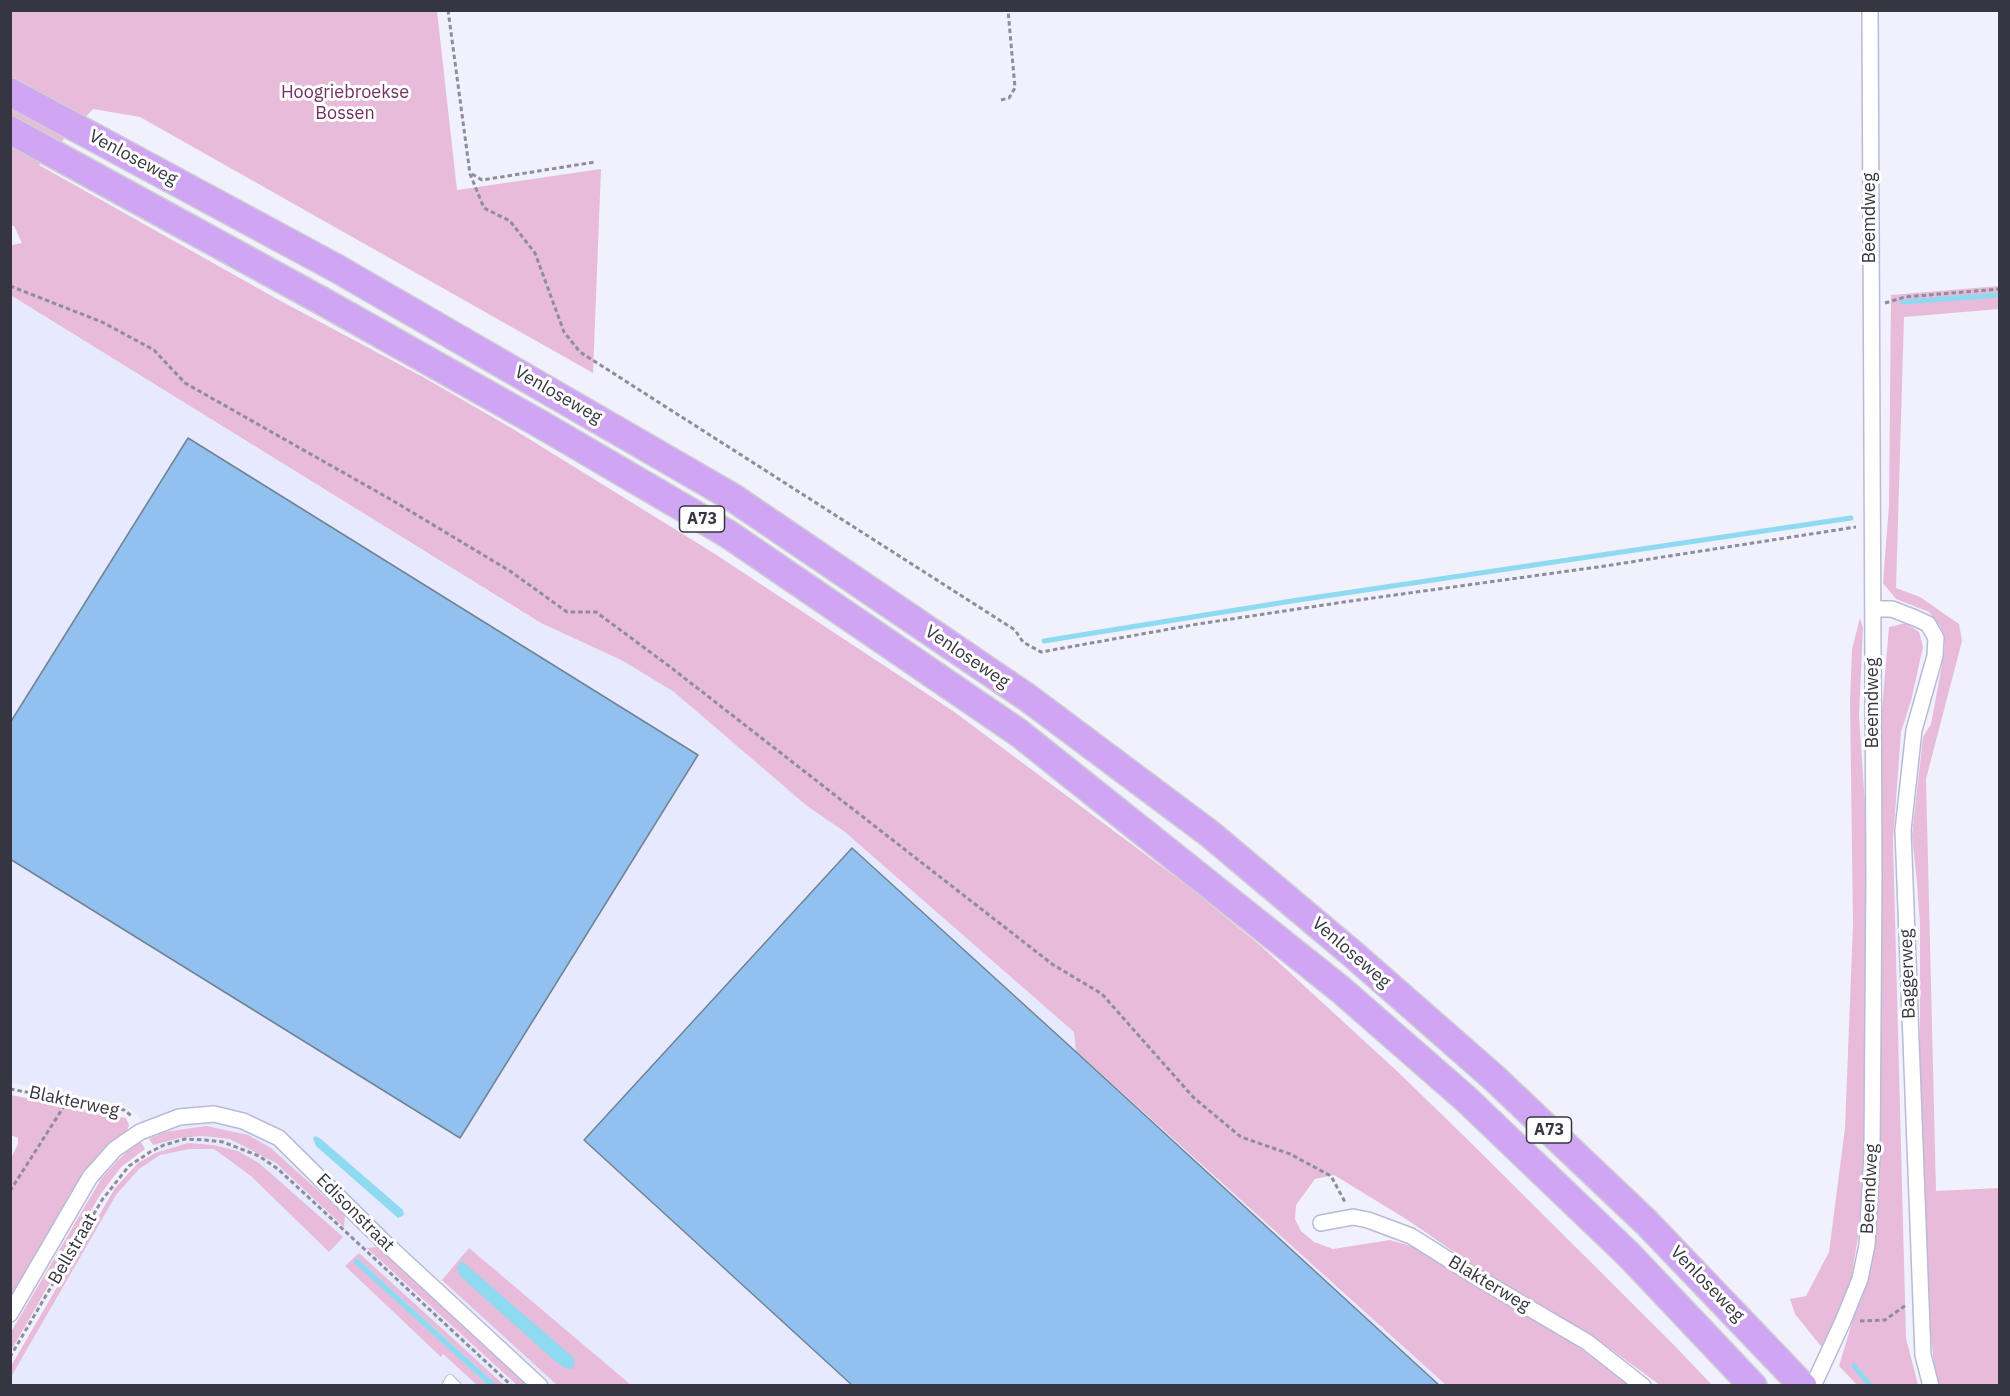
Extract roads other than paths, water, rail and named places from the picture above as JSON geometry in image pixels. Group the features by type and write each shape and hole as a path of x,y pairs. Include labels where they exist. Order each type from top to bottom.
{"highway":[{"name":"Venloseweg","path":"10,92 336,268 732,497 1028,698 1210,834 1494,1077 1647,1223 1803,1386"},
{"name":"Venloseweg","path":"10,130 332,306 728,534 1019,733 1340,989 1466,1099 1629,1255 1754,1386"}],"street":[{"name":"Beemdweg","path":"1812,1386 1844,1321 1860,1279 1867,1245 1872,1153 1874,1002 1870,10"},
{"name":"Baggerweg","path":"1873,609 1892,609 1915,618 1928,624 1936,638 1935,656 1914,730 1903,830 1923,1355 1931,1386"},
{"name":"Edisonstraat","path":"140,1132 179,1117 214,1114 243,1121 279,1138 382,1240 540,1386"},
{"name":"Bellstraat","path":"10,1314 90,1177 115,1149 140,1132"},
{"name":"Blakterweg","path":"1321,1223 1353,1217 1368,1220 1411,1236 1587,1342 1643,1386"}],"lane":[{"path":"446,1386 450,1379 457,1386"}],"water":[{"path":"315,1136 403,1210 404,1215 398,1218 316,1146 313,1138"},
{"path":"357,1258 497,1385 488,1385 353,1262"},
{"path":"462,1261 575,1359 573,1369 564,1368 555,1361 461,1277 457,1268"}],"waterway":[{"path":"1903,302 2000,295"},
{"path":"1044,641 1298,600 1851,518"},
{"path":"1854,1366 1871,1386"}],"park label":[{"name":"Hoogriebroekse Bossen","path":"345,103"}]}
